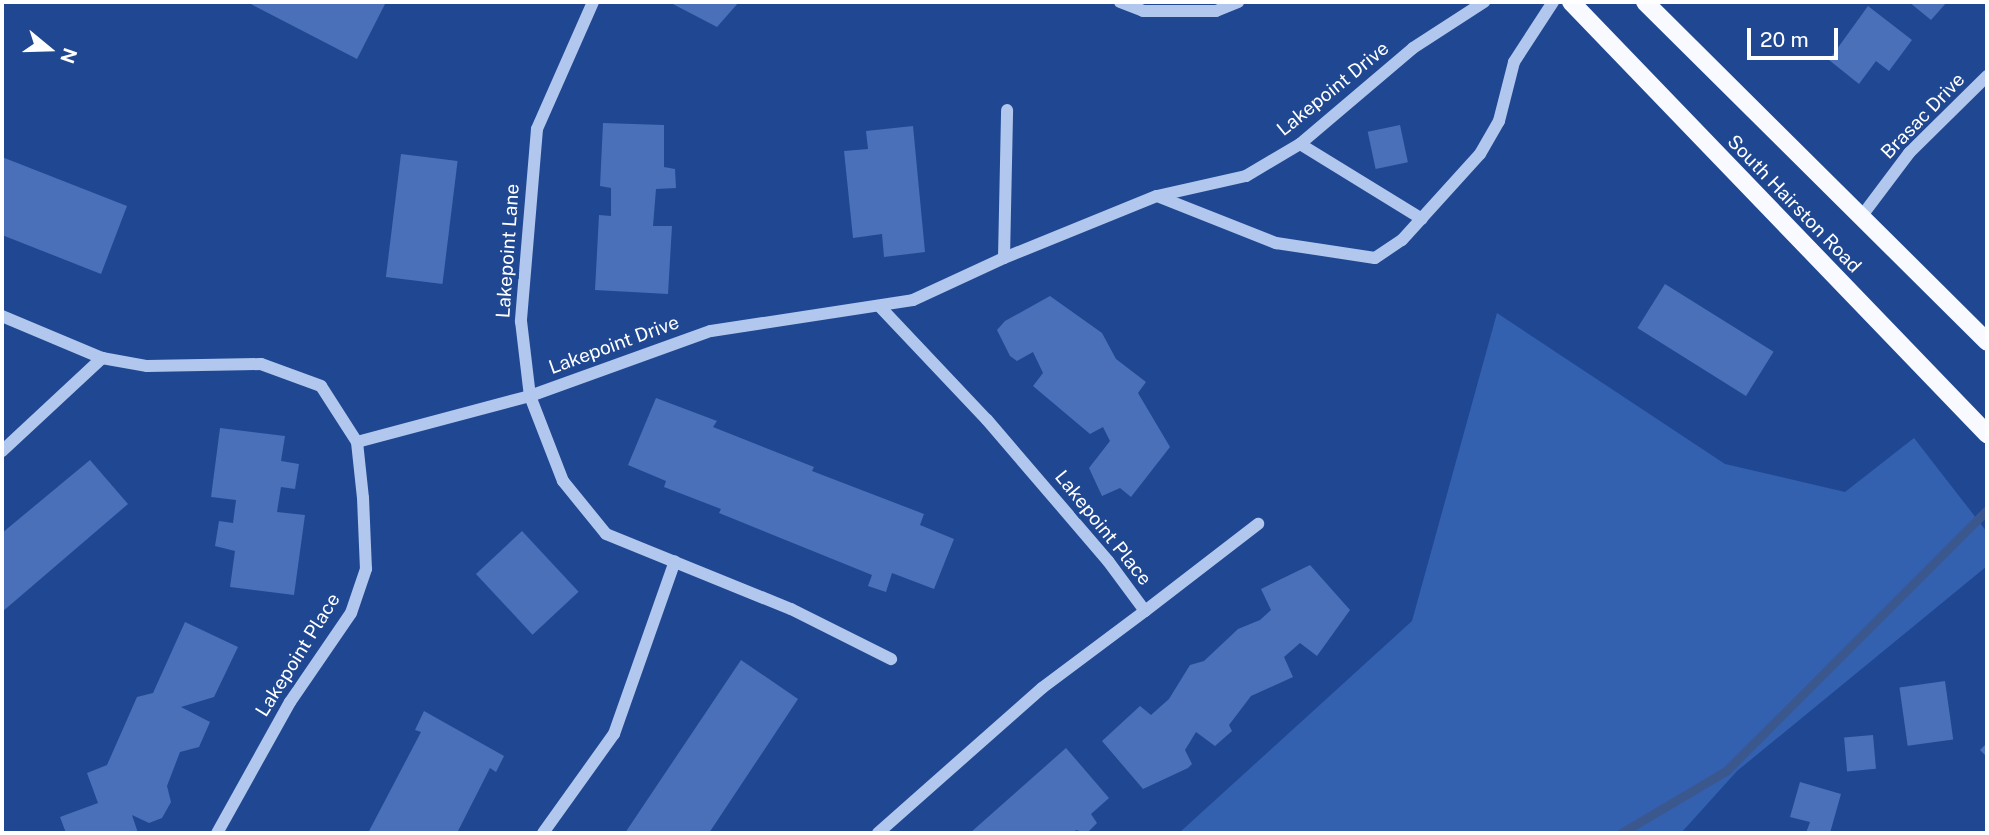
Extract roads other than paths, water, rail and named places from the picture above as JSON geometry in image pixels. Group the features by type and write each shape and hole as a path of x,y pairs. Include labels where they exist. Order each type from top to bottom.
{"main road":[{"name":"South Hairston Road","path":"1572,2 1987,434"},
{"name":"South Hairston Road","path":"1645,2 1987,342"}],"street":[{"name":"Lakepoint Lane","path":"593,2 537,129 521,321 530,396 563,481 606,534 791,609 891,659"},
{"path":"1120,2 1143,11 1216,11 1238,2"},
{"name":"Lakepoint Drive","path":"357,442 530,396 711,331 913,300 1004,258 1157,196 1246,176 1300,144 1413,48 1484,2"},
{"path":"1157,196 1276,243 1376,258 1402,240 1479,154 1499,121 1514,62 1553,2"},
{"name":"Brasac Drive","path":"1861,217 1909,153 1987,76"},
{"path":"1004,258 1007,110"},
{"path":"1300,144 1422,219"},
{"name":"Lakepoint Place","path":"878,833 1042,688 1145,611 1108,561 995,430 880,307"},
{"path":"2,316 102,358 147,366 261,364 321,386 357,442"},
{"path":"2,451 102,358"},
{"name":"Lakepoint Place","path":"217,833 290,702 351,613 366,569 357,442"},
{"path":"1145,611 1258,524"},
{"path":"543,833 614,734 675,561"}],"waterway":[{"path":"1621,833 1726,771 1987,510"}]}
